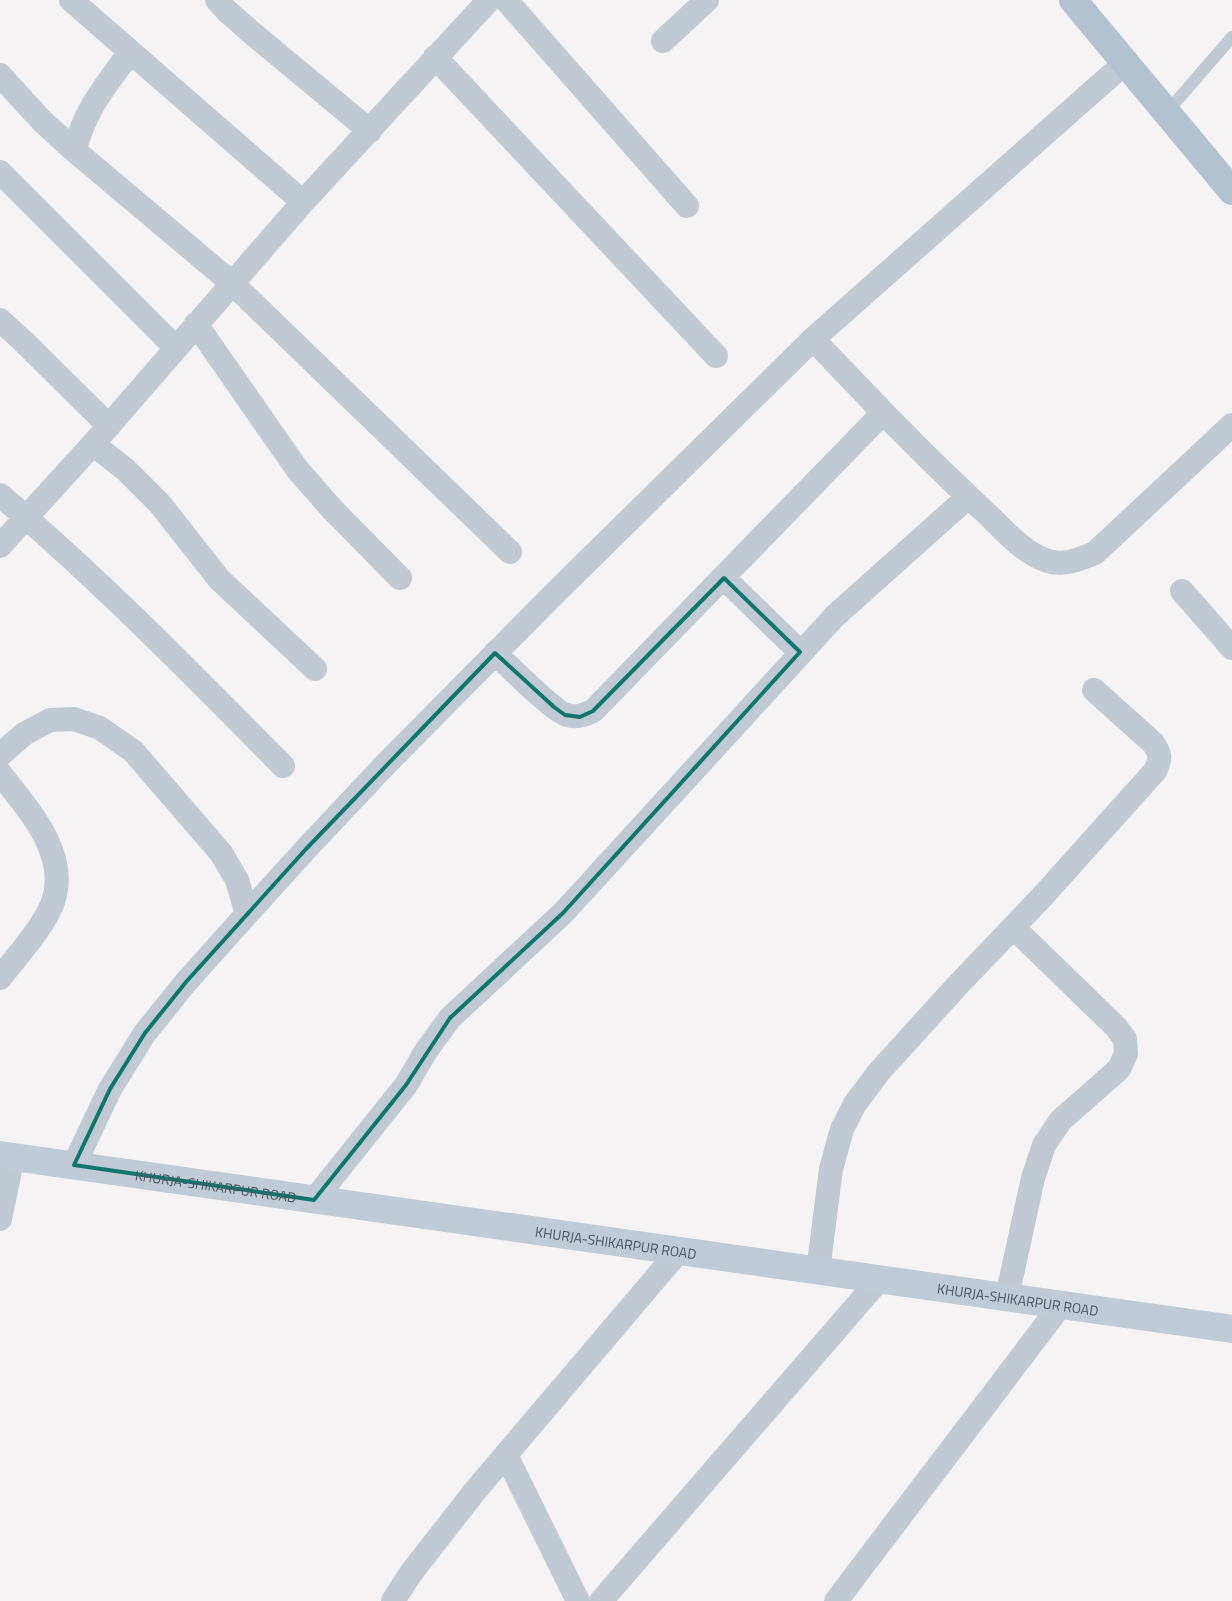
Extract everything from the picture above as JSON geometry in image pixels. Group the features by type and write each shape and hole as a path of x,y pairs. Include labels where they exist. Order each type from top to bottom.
{"main road":[{"path":"1073,0 1232,191"}],"street":[{"path":"71,0 303,202"},
{"path":"217,0 252,33 370,131"},
{"path":"0,546 109,426 303,202 489,0"},
{"path":"506,0 687,206"},
{"path":"663,41 706,0"},
{"path":"75,151 79,133 86,116 130,52"},
{"path":"435,57 716,356"},
{"path":"74,1165 110,1089 145,1033 186,982 378,772 495,653 813,339 1126,62"},
{"path":"0,76 42,121 75,151 233,284 510,552"},
{"path":"0,172 176,348"},
{"path":"0,320 24,340 109,426"},
{"path":"196,324 297,469 400,578"},
{"path":"813,339 883,413 968,497 1024,548 1048,561 1073,562 1095,553 1232,425"},
{"path":"495,653 565,715 580,717 593,710 724,578 883,413"},
{"path":"93,444 126,470 160,504 218,579 315,669"},
{"path":"0,495 166,647 283,766"},
{"path":"314,1200 400,1093 426,1051 450,1018 563,913 835,616 968,497"},
{"path":"724,578 800,652"},
{"path":"1182,591 1232,648"},
{"path":"818,1271 831,1169 842,1129 855,1104 878,1073 1155,771 1160,760 1159,751 1153,743 1094,690"},
{"path":"0,755 24,734 50,720 74,720 100,728 133,751 221,853 237,880 247,914"},
{"path":"0,773 38,824 55,858 56,880 52,902 39,926 0,978"},
{"path":"1007,1298 1032,1178 1044,1145 1061,1120 1120,1069 1126,1054 1125,1039 1116,1027 1013,927"},
{"path":"0,1219 6,1156"},
{"name":"KHURJA-SHIKARPUR ROAD","path":"6,1156 1232,1329"},
{"path":"393,1601 423,1558 475,1491 678,1252"},
{"path":"601,1601 879,1280"},
{"path":"836,1601 1061,1305"},
{"path":"506,1455 578,1601"}],"lane":[{"path":"1167,112 1232,37"}],"highlighted area":[{"path":"724,578 800,652 563,913 450,1018 406,1085 314,1200 74,1165 110,1089 145,1033 186,982 306,849 495,653 554,707 565,715 580,717 593,711"}]}
